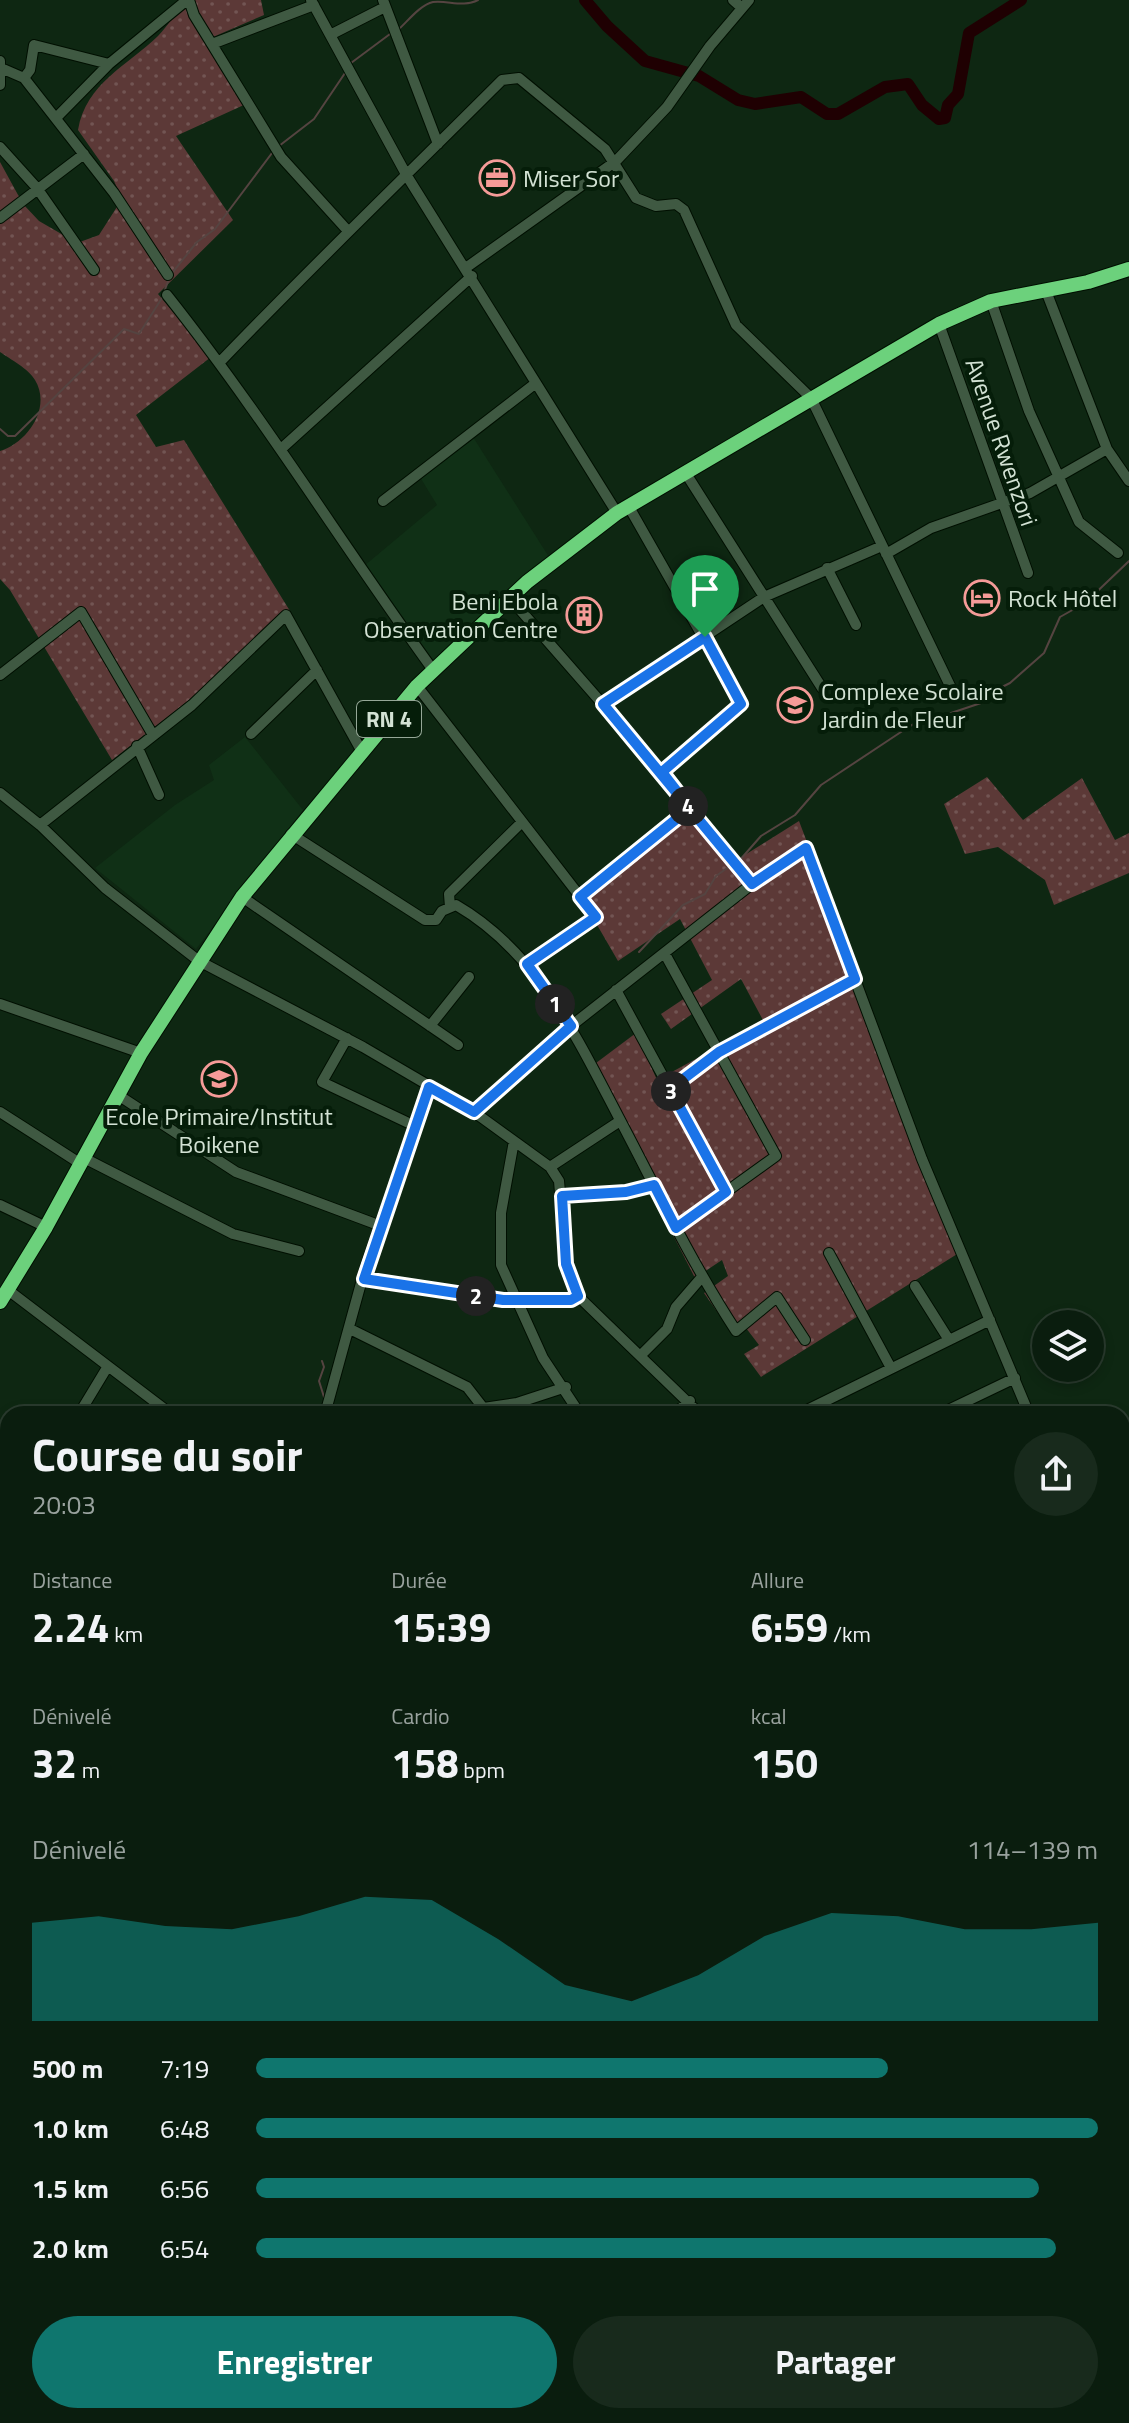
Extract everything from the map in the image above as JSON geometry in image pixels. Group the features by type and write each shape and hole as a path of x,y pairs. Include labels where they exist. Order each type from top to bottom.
{"highway":[{"name":"RN 4","path":"4,1296 46,1227 141,1053 242,897 291,834 417,686 509,597 623,510 939,324 991,301 1046,291 1129,269"}],"street":[{"path":"56,118 109,64 188,0 281,157 347,231"},
{"path":"281,449 470,272 616,161 667,107 745,4 733,0"},
{"path":"212,44 313,3 407,176 470,272 536,383 705,637 741,704 662,772"},
{"path":"330,35 384,4 438,144"},
{"path":"24,78 30,70 34,45 109,64"},
{"path":"0,85 1,64 24,78 84,154 168,275"},
{"path":"220,362 347,231 407,176 502,80 519,78 616,161 636,198 656,206 676,204 684,210 736,325 811,398 955,696"},
{"path":"0,147 37,188 94,270"},
{"path":"0,218 84,154"},
{"path":"1046,291 1107,449 1129,481"},
{"path":"167,295 220,362 366,579 433,670"},
{"path":"991,301 1029,411 1079,522 1118,553"},
{"name":"Avenue Rwenzori","path":"939,324 1028,573"},
{"path":"383,501 536,383"},
{"path":"603,704 764,597 827,568 884,550 931,528 1059,479 1107,449"},
{"path":"685,472 822,688"},
{"path":"827,568 856,625"},
{"path":"509,597 662,772 752,884"},
{"path":"0,675 81,612 153,735"},
{"path":"40,825 192,705 286,615 361,750"},
{"path":"251,734 317,670"},
{"path":"417,686 596,917 527,964"},
{"path":"137,746 159,795"},
{"path":"0,793 40,825 105,888 199,961 347,1038 474,1112 550,1167 559,1181 566,1264 578,1296 694,1406"},
{"path":"580,897 690,808"},
{"path":"450,907 449,894 521,823"},
{"path":"291,834 425,920 436,920 456,905 479,919 527,964 571,1026 701,1278 736,1331 777,1297 805,1340"},
{"path":"474,1112 616,990 752,884 806,848 922,1159 1026,1406"},
{"path":"242,897 458,1045"},
{"path":"665,954 776,1156 676,1228"},
{"path":"430,1026 469,977"},
{"path":"670,1089 719,1052 855,979"},
{"path":"616,990 726,1192"},
{"path":"0,1004 141,1053"},
{"path":"347,1038 322,1082 417,1127"},
{"path":"327,1406 364,1279 429,1087"},
{"path":"118,1095 236,1172 381,1226"},
{"path":"0,1112 82,1161 233,1234 299,1251"},
{"path":"550,1167 620,1121"},
{"path":"514,1141 501,1213 498,1252 511,1290 519,1301 543,1358 566,1387 576,1406"},
{"path":"562,1196 626,1192 654,1185"},
{"path":"0,1205 46,1227"},
{"path":"829,1253 891,1368"},
{"path":"641,1355 667,1329 676,1307 701,1278"},
{"path":"364,1279 519,1301 571,1300 578,1296"},
{"path":"915,1286 949,1340"},
{"path":"4,1296 108,1366 160,1406"},
{"path":"815,1406 990,1320"},
{"path":"350,1329 467,1387 482,1406"},
{"path":"84,1406 108,1366"},
{"path":"957,1406 1015,1378"},
{"path":"505,1406 566,1387"},
{"path":"684,1406 690,1401"}],"shaded area":[{"path":"184,0 261,0 264,15 206,40 246,104 176,136 233,220 158,294 211,357 136,415 156,447 184,440 290,611 193,697 112,760 10,590 0,579 0,451 10,447 27,432 39,413 40,402 32,376 0,352 0,162 23,204 39,221 77,243 99,235 122,199 114,181 78,130 82,114 99,88 158,36"},
{"path":"473,437 549,557 516,583 511,604 439,676 364,566 437,505 420,477"},
{"path":"245,737 303,810 196,949 95,868 175,805 214,780 209,765"},
{"path":"987,777 1023,820 1082,778 1115,840 1129,833 1129,873 1054,905 1045,880 998,847 965,854 944,804"},
{"path":"692,811 735,861 799,821 962,1251 761,1377 744,1354 759,1345 746,1328 732,1333 704,1293 728,1276 722,1260 695,1278 588,1069 636,1033 657,1080 764,1022 741,979 671,1029 661,1014 712,980 680,919 618,961 582,899"}],"waterway":[{"path":"398,30 419,10 433,2 467,3 478,0"},
{"path":"585,0 607,26 645,61 699,76 738,100 755,104 801,97 827,114 838,114 885,87 908,84 922,105 939,119 945,118 948,105 958,94 969,33 1021,0"},
{"path":"351,63 390,34"},
{"path":"279,146 314,119 345,73"},
{"path":"172,273 197,242 215,229 272,153"},
{"path":"164,292 169,279"},
{"path":"0,429 8,436 15,436 124,329 139,334 162,298"},
{"path":"739,861 761,836 795,815 821,785 910,726 930,716 945,715 987,701 992,692 1010,683 1044,653 1060,617 1085,603 1129,561"},
{"path":"639,952 683,905 705,894 716,876 730,866"},
{"path":"322,1361 324,1367 319,1381 324,1397"}],"place":[{"name":"Miser Sor","path":"497,178"},
{"name":"Rock Hôtel","path":"982,598"},
{"name":"Beni Ebola Observation Centre","path":"584,615"},
{"name":"Complexe Scolaire Jardin de Fleur","path":"795,705"},
{"name":"Ecole Primaire/Institut Boikene","path":"219,1079"}],"route":[{"path":"705,637 603,704 662,772 752,884 806,848 855,979 719,1052 670,1089 726,1192 676,1228 654,1185 626,1192 562,1196 566,1264 578,1296 571,1300 503,1300 364,1279 366,1265 429,1087 474,1112 571,1026 527,964 596,917 580,897 690,808 662,772 741,704 705,637"}]}
